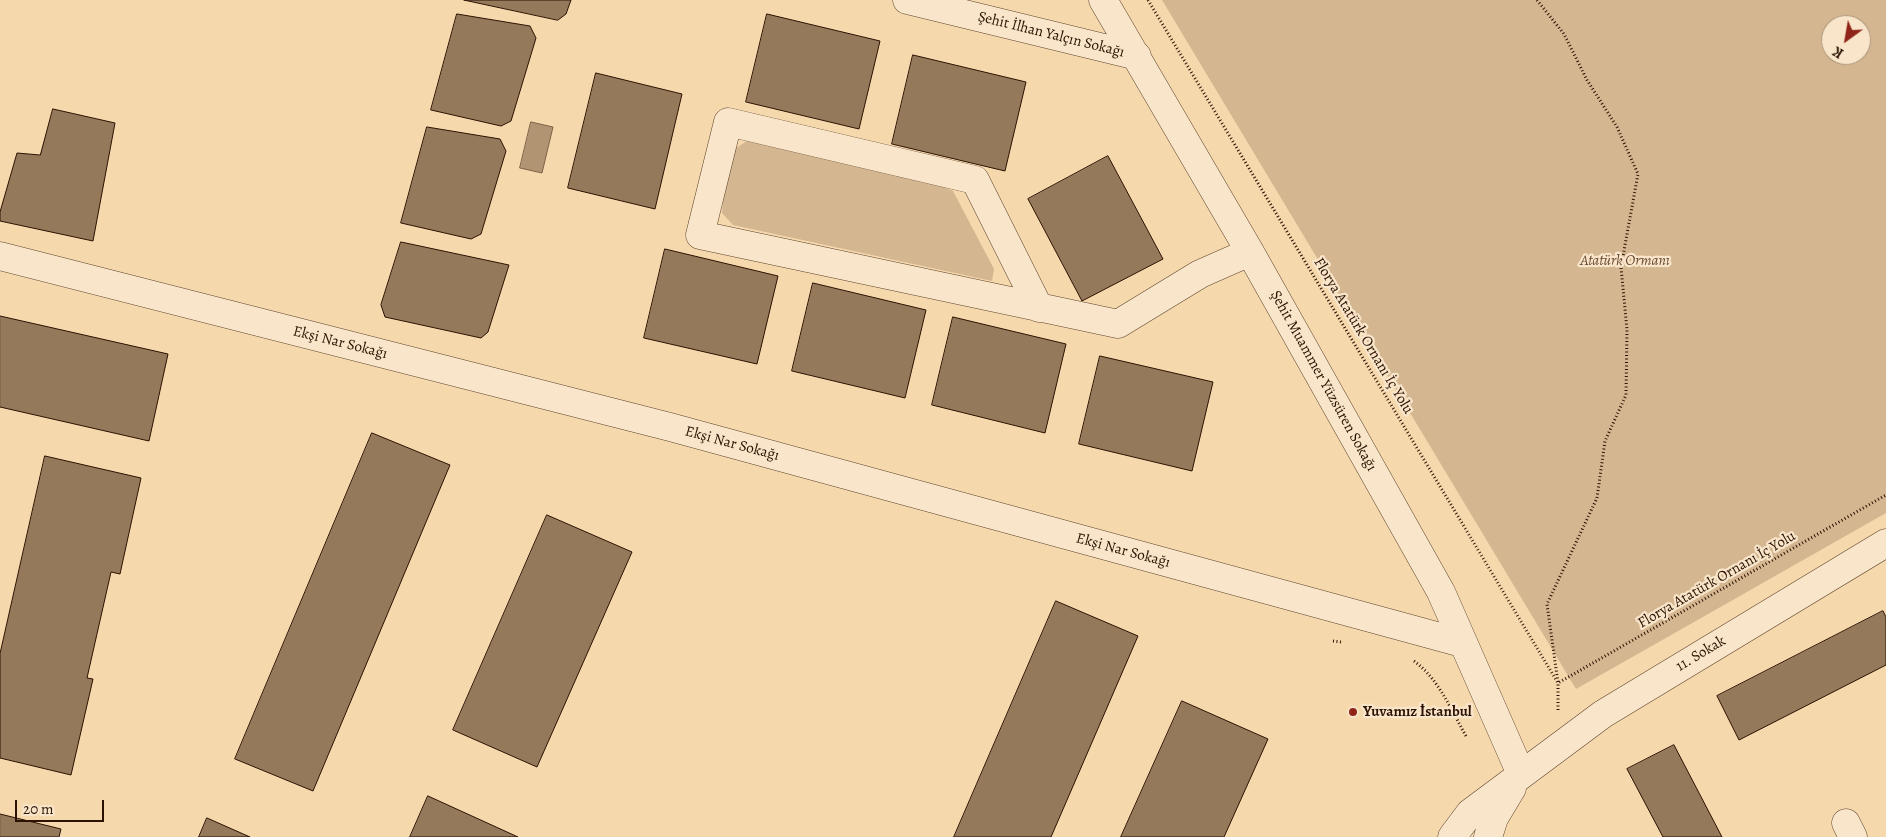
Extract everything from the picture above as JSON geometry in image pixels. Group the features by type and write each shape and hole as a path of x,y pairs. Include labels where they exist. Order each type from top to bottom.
{"street":[{"name":"Şehit İlhan Yalçın Sokağı","path":"907,0 1137,56"},
{"name":"Şehit Muammer Yüzsüren Sokağı","path":"1103,0 1250,252 1441,592 1521,774"},
{"path":"1039,308 975,180 728,122 700,235 1039,308 1118,324 1200,274 1250,252"},
{"name":"Ekşi Nar Sokağı","path":"0,256 670,427 1462,643"},
{"name":"11. Sokak","path":"1452,837 1470,813 1603,714 1885,547"},
{"path":"1488,837 1494,818 1521,774"}],"path":[{"name":"Florya Atatürk Ornanı İç Yolu","path":"1148,0 1558,683 1886,496"},
{"path":"1537,0 1564,34 1587,80 1617,128 1638,174 1621,267 1627,330 1626,395 1605,441 1597,498 1548,604 1558,683 1558,709 1554,717"},
{"path":"1333,641 1350,644"},
{"path":"1407,656 1424,668 1435,680 1466,736"}],"green space":[{"name":"Atatürk Ormanı","path":"1162,0 1886,0 1886,513 1576,689"},
{"path":"747,141 938,185 953,191 994,269 992,281 733,225 722,213 725,184 736,148"}],"shaded area":[{"path":"531,122 553,127 542,173 520,168"}],"building":[{"path":"464,0 571,0 566,14 558,20"},
{"path":"457,14 530,26 536,38 511,121 501,126 431,110"},
{"path":"767,14 880,41 859,129 746,102"},
{"path":"913,55 1026,82 1005,171 892,144"},
{"path":"596,73 682,94 655,209 568,188"},
{"path":"53,109 115,123 93,241 0,221 0,212 17,153 40,155"},
{"path":"427,127 500,139 506,151 481,234 471,239 401,223"},
{"path":"1108,156 1163,259 1082,301 1028,199"},
{"path":"401,242 509,265 488,332 481,338 385,317 381,305"},
{"path":"665,249 778,276 757,364 644,338"},
{"path":"813,283 926,310 905,398 792,371"},
{"path":"0,316 168,354 149,441 0,407"},
{"path":"953,317 1066,344 1045,433 932,405"},
{"path":"1100,356 1213,382 1192,471 1079,444"},
{"path":"372,433 450,465 313,791 235,759"},
{"path":"45,456 141,478 120,574 111,572 87,678 93,679 71,775 0,758 0,654"},
{"path":"547,515 632,552 537,767 453,730"},
{"path":"1056,601 1138,636 1051,837 954,837"},
{"path":"1883,611 1886,617 1886,665 1739,740 1717,696"},
{"path":"1182,701 1268,739 1224,837 1121,837"},
{"path":"1674,745 1722,837 1663,837 1627,769"},
{"path":"428,796 518,837 410,837"},
{"path":"0,814 61,829 59,837 0,837"},
{"path":"207,818 250,837 199,837"}],"place":[{"name":"Yuvamız İstanbul","path":"1353,712"}]}
